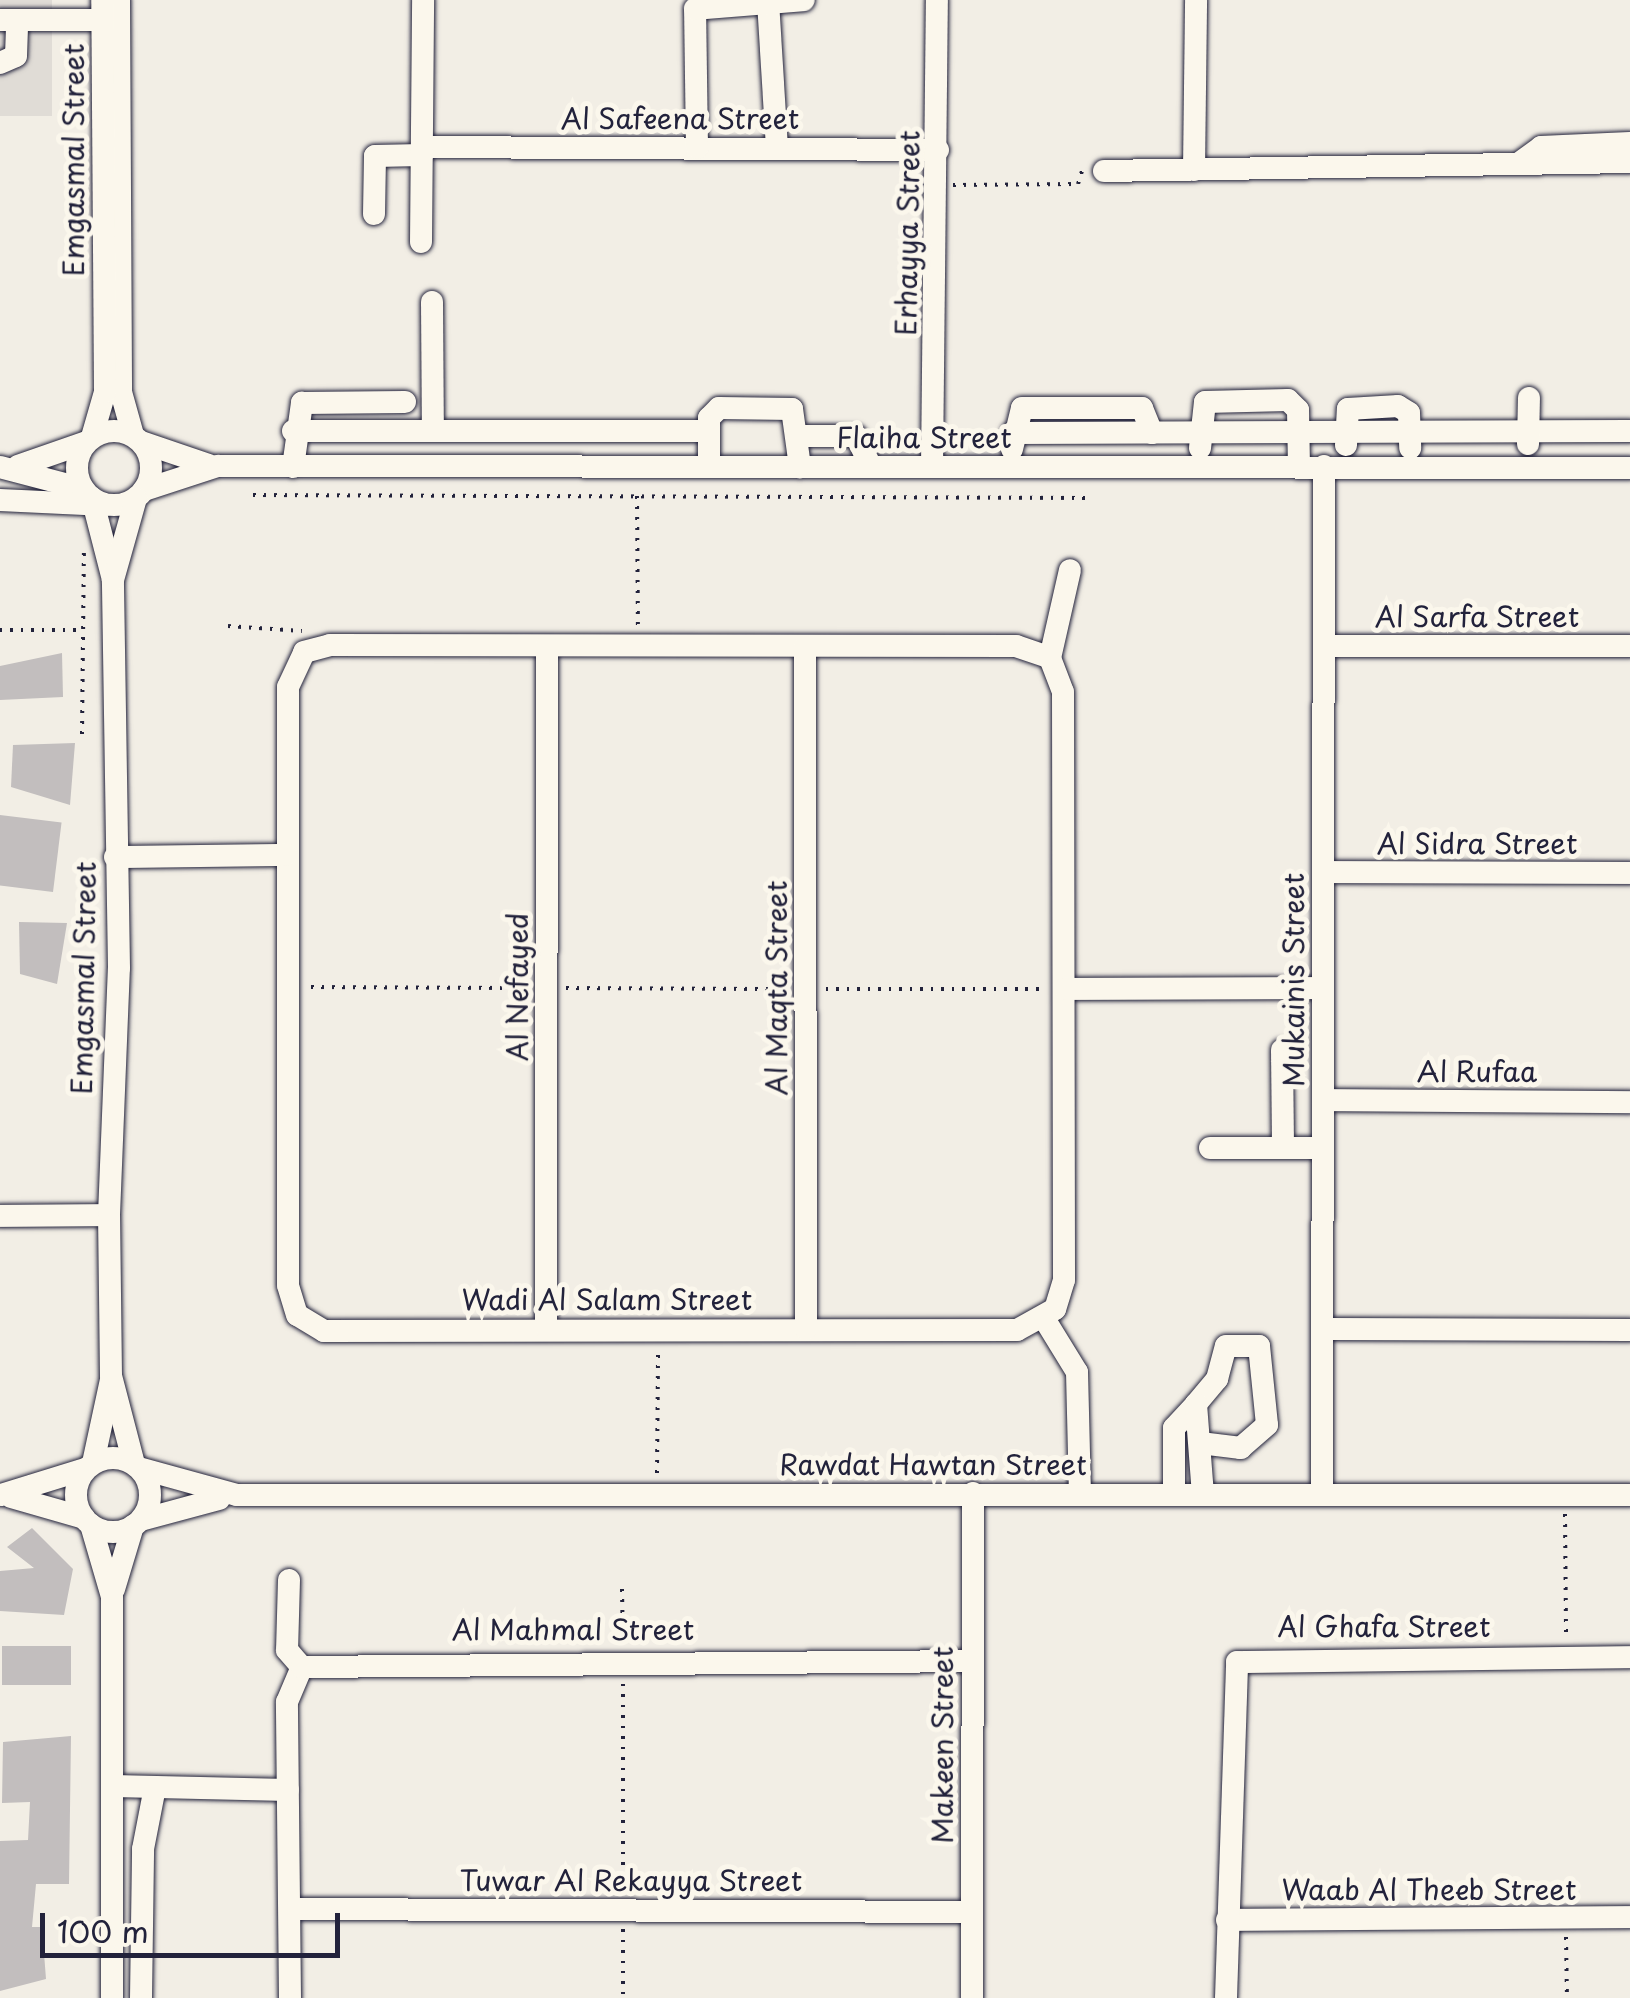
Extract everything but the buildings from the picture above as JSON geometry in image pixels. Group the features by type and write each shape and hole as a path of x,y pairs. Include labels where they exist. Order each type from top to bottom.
{"street":[{"name":"Emgasmal Street","path":"119,0 122,392 137,439"},
{"path":"421,242 423,0"},
{"path":"697,148 695,9 804,0"},
{"name":"Erhayya Street","path":"932,466 939,185 937,0"},
{"path":"1194,170 1196,0"},
{"path":"768,1 777,148"},
{"name":"Emgasmal Street","path":"89,440 105,392 102,10"},
{"path":"0,63 16,56 9,20 102,10"},
{"path":"1518,164 1541,147 1630,144"},
{"name":"Al Safeena Street","path":"374,214 376,156 422,151 697,148 938,150"},
{"path":"1104,171 1630,162"},
{"path":"425,467 432,302"},
{"path":"1528,468 1529,398"},
{"path":"1200,466 1200,409 1214,399 1288,400 1299,434 1298,466"},
{"path":"293,467 293,430 305,402 405,402"},
{"path":"709,467 709,430 714,410 788,408 799,436 800,467"},
{"path":"1012,466 1012,433 1022,408 1146,408 1152,434 1630,431"},
{"path":"293,430 709,430"},
{"path":"516,430 516,467"},
{"path":"606,430 607,467"},
{"name":"Mukainis Street","path":"1322,1493 1324,646 1335,466 1346,433"},
{"path":"1410,433 1410,467"},
{"path":"799,436 856,436 870,467"},
{"path":"0,500 95,500 140,494 151,460 137,439 89,440 8,467"},
{"name":"Flaiha Street","path":"137,439 218,466 1630,468"},
{"path":"89,440 77,460 95,500"},
{"name":"Flaiha Street","path":"140,494 218,466"},
{"path":"8,467 95,500"},
{"name":"Emgasmal Street","path":"113,580 140,494"},
{"name":"Emgasmal Street","path":"95,500 113,580 109,1215 112,1376 136,1466"},
{"path":"1070,570 1050,658 1063,692 1064,1280 1045,1320 1077,1372 1080,1494"},
{"path":"317,646 1016,646 1050,658"},
{"name":"Wadi Al Salam Street","path":"317,646 289,674 288,1286 297,1315 324,1331 546,1327 1017,1330 1045,1320"},
{"name":"Al Nefayed","path":"546,1327 547,646"},
{"name":"Al Maqta Street","path":"805,646 806,1329"},
{"name":"Al Sarfa Street","path":"1324,646 1630,646"},
{"path":"114,858 286,854"},
{"name":"Al Sidra Street","path":"1324,872 1630,873"},
{"path":"1065,989 1322,988"},
{"path":"1282,1050 1284,1148"},
{"name":"Al Rufaa","path":"1323,1100 1630,1102"},
{"path":"1210,1148 1322,1148"},
{"path":"0,1216 109,1215"},
{"path":"1325,1330 1630,1330"},
{"path":"1174,1494 1174,1428 1217,1379 1226,1346 1259,1346 1267,1425 1241,1448 1200,1443"},
{"name":"Emgasmal Street","path":"89,1466 112,1376"},
{"path":"1196,1404 1203,1494"},
{"path":"89,1466 75,1499 88,1522 112,1597 112,1998"},
{"path":"1,1496 89,1466 136,1466 150,1488 112,1597"},
{"name":"Rawdat Hawtan Street","path":"136,1466 237,1495"},
{"name":"Makeen Street","path":"972,1493 972,1998"},
{"name":"Rawdat Hawtan Street","path":"137,1523 237,1495 1630,1495"},
{"path":"1,1496 88,1522 137,1523"},
{"path":"289,1580 287,1650 302,1667 287,1688 290,1998"},
{"name":"Al Ghafa Street","path":"1226,1998 1237,1662 1630,1657"},
{"name":"Al Mahmal Street","path":"302,1667 623,1658 972,1661"},
{"path":"113,1786 288,1790"},
{"path":"141,1998 142,1864 155,1787"},
{"name":"Tuwar Al Rekayya Street","path":"290,1909 972,1912"},
{"name":"Waab Al Theeb Street","path":"1228,1920 1630,1917"}],"path":[{"path":"939,185 1078,184 1078,171 1104,171"},
{"path":"252,495 1087,498"},
{"path":"637,496 638,646"},
{"path":"82,734 82,551 101,531"},
{"path":"228,626 289,626 317,646"},
{"path":"0,630 80,630"},
{"path":"286,987 1065,989"},
{"path":"656,1494 658,1328"},
{"path":"1564,1494 1566,1657"},
{"path":"622,1589 623,1998"},
{"path":"1566,1918 1566,1998"}],"shaded area":[{"path":"0,0 52,0 52,116 0,116"}]}
